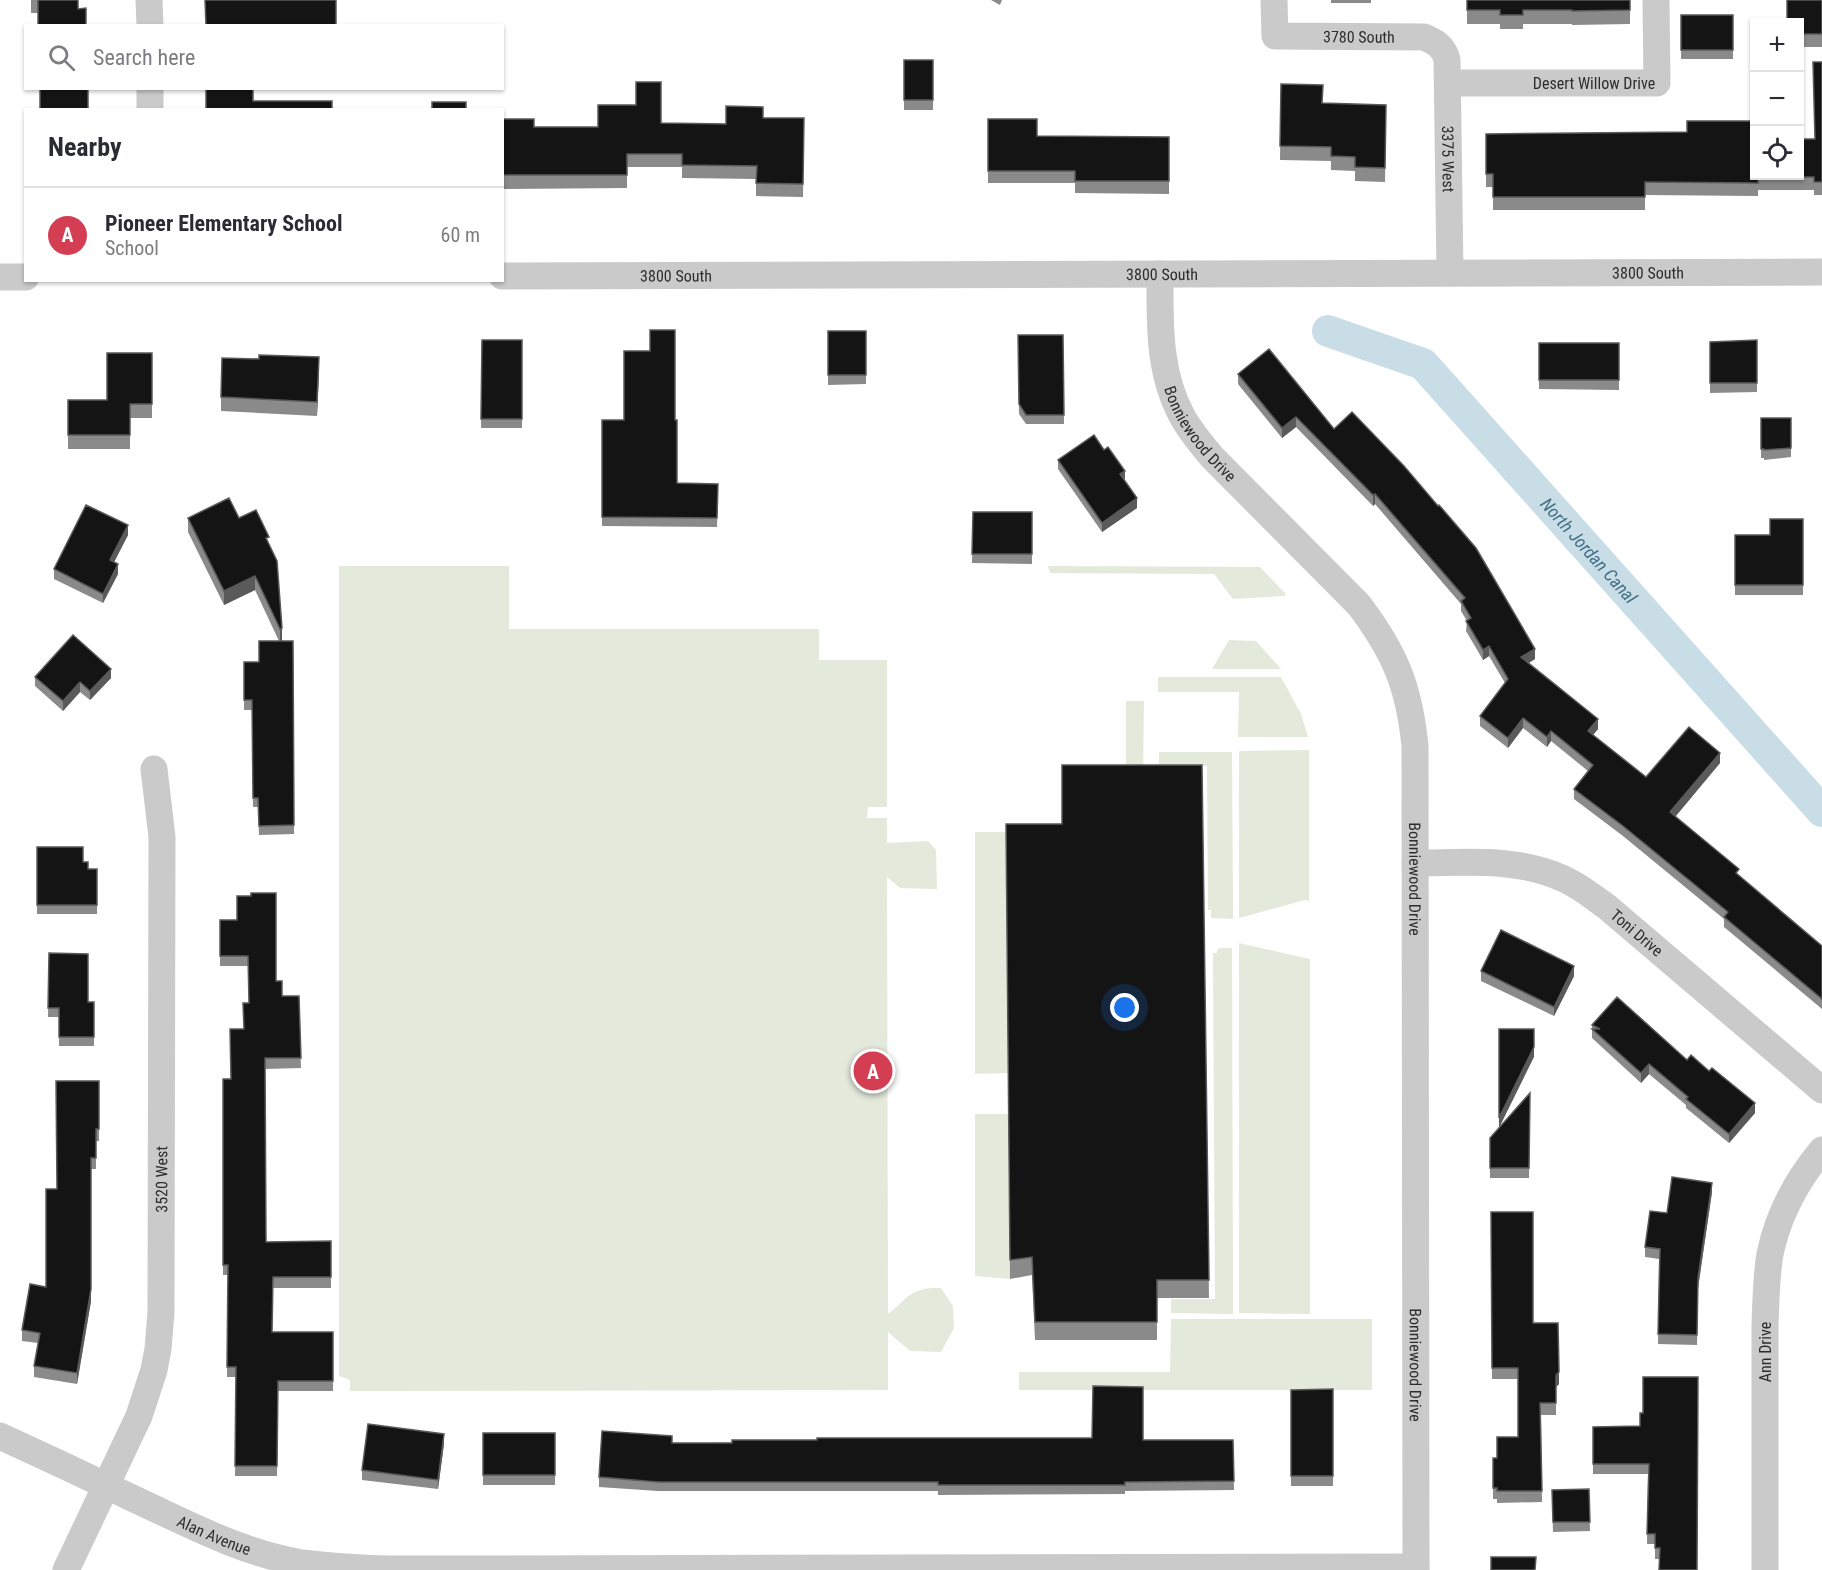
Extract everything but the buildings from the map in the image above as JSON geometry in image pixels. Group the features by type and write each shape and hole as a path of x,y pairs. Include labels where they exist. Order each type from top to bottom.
{"street":[{"path":"149,0 150,24"},
{"name":"3780 South","path":"1274,0 1275,36 1412,36 1424,37 1440,46"},
{"name":"Desert Willow Drive","path":"1448,83 1657,83 1656,0"},
{"name":"3375 West","path":"1440,46 1447,60 1450,273"},
{"path":"150,90 150,108"},
{"name":"3800 South","path":"504,276 1822,272"},
{"name":"Bonniewood Drive","path":"1160,274 1160,333 1163,357 1173,398 1182,416 1212,457 1359,605 1378,631 1394,659 1406,688 1412,718 1415,746 1416,1568"},
{"path":"0,277 24,277"},
{"name":"3520 West","path":"66,1570 139,1416 159,1349 162,837 154,769"},
{"name":"Toni Drive","path":"1415,863 1518,864 1565,879 1607,907 1822,1090"},
{"name":"Ann Drive","path":"1765,1570 1765,1325 1770,1254 1779,1222 1793,1191 1822,1149"},
{"name":"Alan Avenue","path":"0,1436 218,1538 272,1556 301,1562 361,1568 461,1570 1416,1568"}],"shaded area":[{"path":"339,566 509,566 509,629 819,629 819,660 887,660 887,807 868,807 867,818 887,818 887,843 928,841 936,850 937,889 900,888 887,877 888,1314 910,1295 922,1289 941,1288 953,1306 954,1328 941,1352 910,1351 888,1332 888,1390 350,1391 350,1380 339,1376"},
{"path":"1048,566 1260,567 1286,594 1285,596 1233,599 1214,574 1050,573"},
{"path":"1229,640 1256,641 1281,669 1212,669"},
{"path":"1158,677 1281,677 1301,714 1308,737 1238,737 1239,692 1158,692"},
{"path":"1126,701 1144,701 1143,773 1126,773"},
{"path":"1309,750 1309,901 1305,900 1239,918 1239,751"},
{"path":"1159,752 1232,752 1233,919 1211,918 1211,910 1208,910 1207,766 1159,765"},
{"path":"975,832 1006,832 1008,1073 975,1074"},
{"path":"1239,943 1310,959 1310,1314 1239,1313"},
{"path":"1220,948 1232,948 1233,1314 1171,1313 1171,1299 1215,1299 1213,953 1217,953"},
{"path":"975,1114 1008,1114 1010,1279 975,1276"},
{"path":"1171,1319 1372,1319 1372,1390 1019,1390 1019,1372 1170,1372"}],"waterway":[{"name":"North Jordan Canal","path":"1328,331 1423,364 1822,811"}],"place":[{"name":"Pioneer Elementary School","path":"873,1071"}]}
